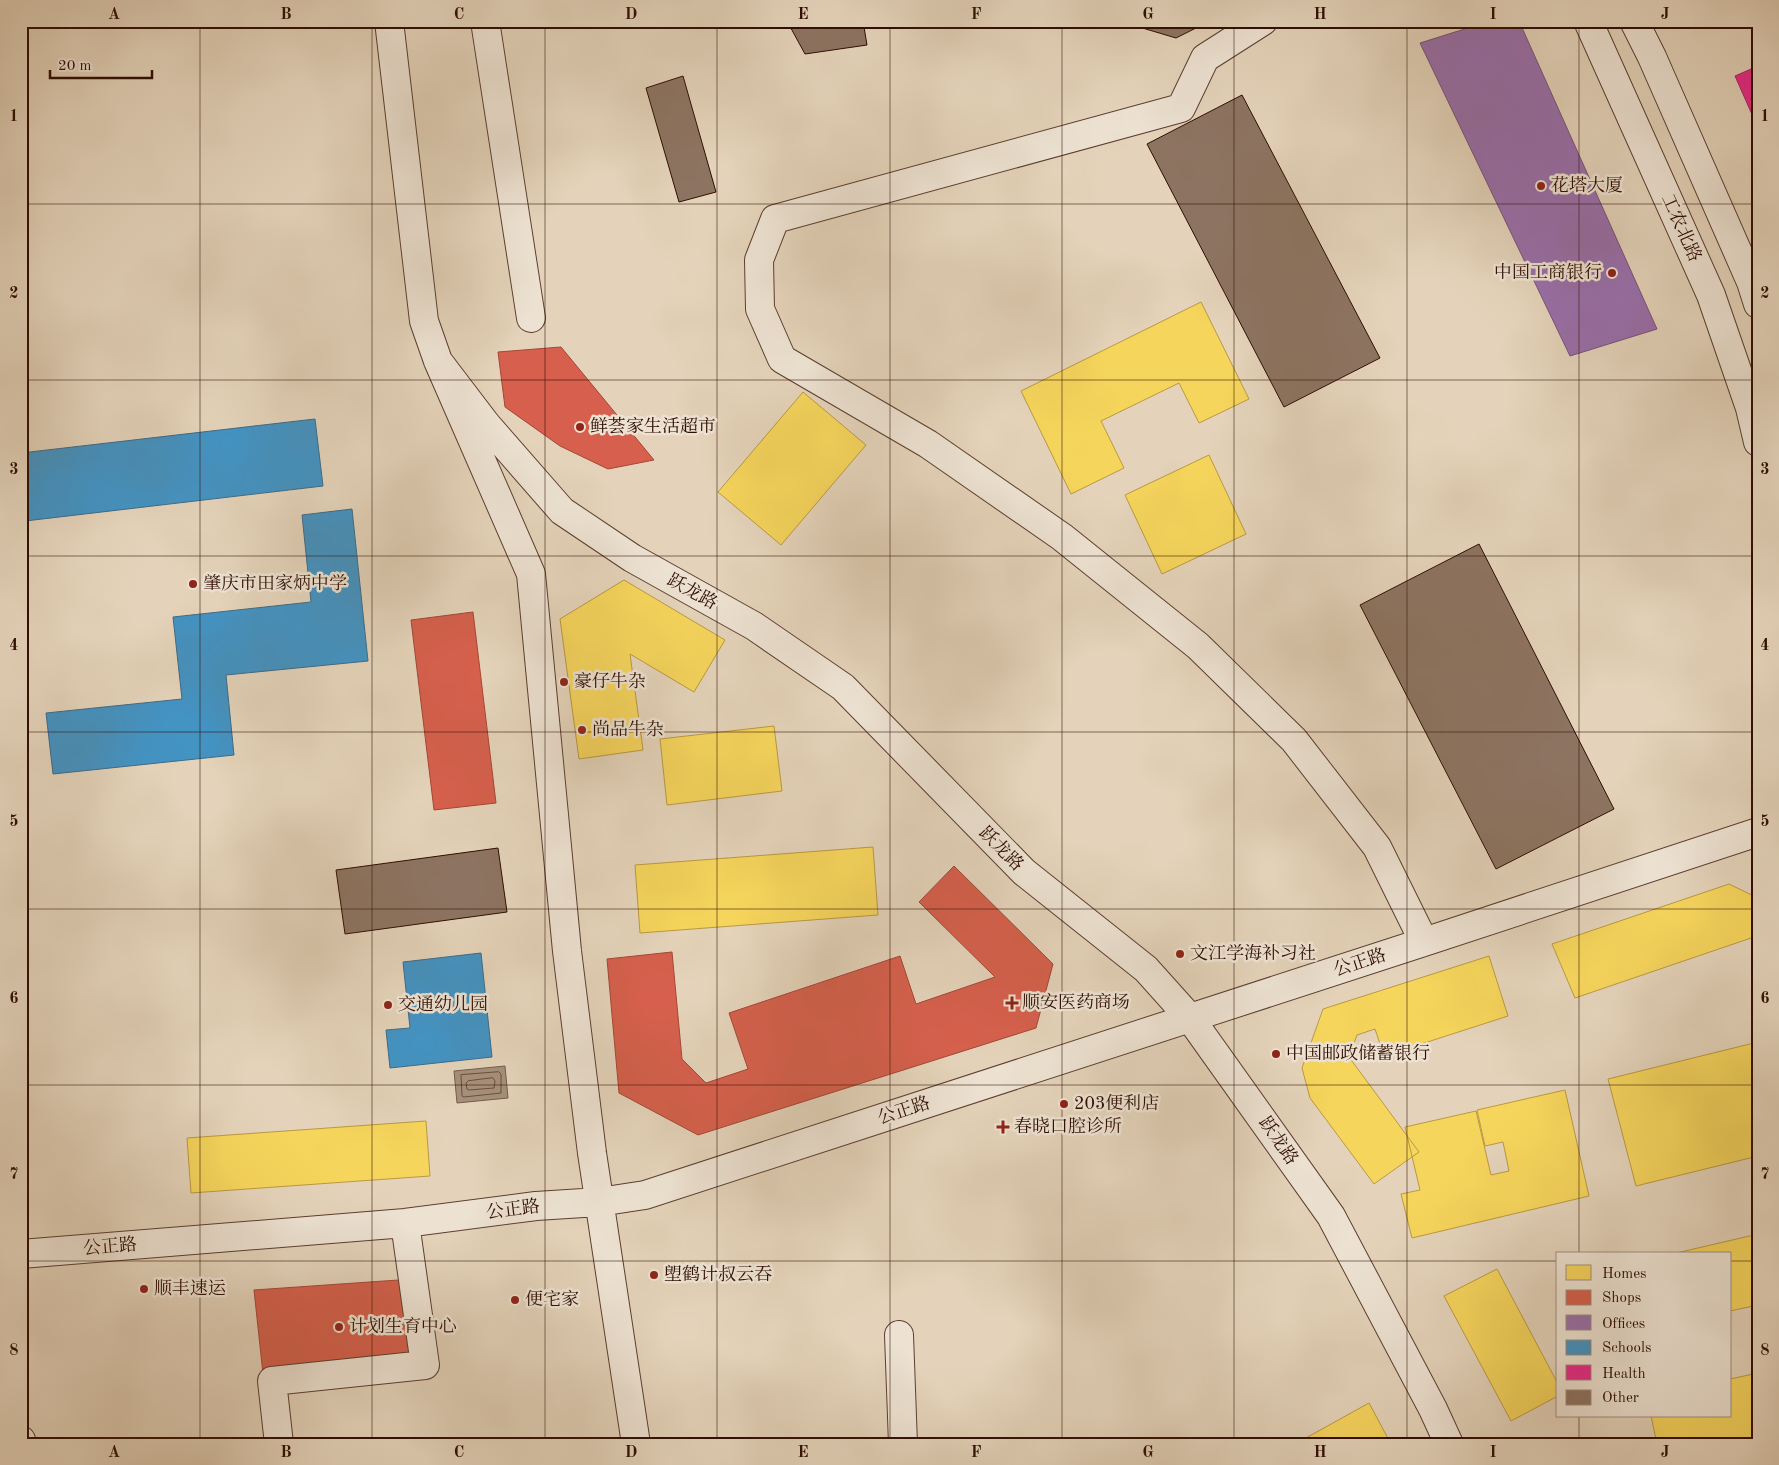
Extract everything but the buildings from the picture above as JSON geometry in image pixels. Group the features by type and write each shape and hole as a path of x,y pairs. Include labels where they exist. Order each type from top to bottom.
{"street":[{"path":"389,21 424,321 438,361 531,574 567,951 599,1202 636,1444"},
{"path":"485,21 531,318"},
{"path":"1263,21 1204,58 1181,108 775,219 759,260 760,309 782,359 928,444 1062,537 1198,646 1294,740 1377,847 1424,942"},
{"name":"工农北路","path":"1588,21 1711,295 1750,408 1758,442"},
{"path":"1634,21 1652,57 1747,273 1758,304"},
{"name":"跃龙路","path":"438,361 486,424 562,511 632,558 754,626 843,687 1024,872 1146,969 1190,1018 1331,1216 1433,1409 1449,1444"},
{"name":"公正路","path":"21,1254 405,1223 536,1206 599,1202 645,1195 1758,832"},
{"path":"279,1444 272,1381 425,1365 405,1223"},
{"path":"899,1335 903,1444"},
{"path":"21,1440 22,1444"}],"water":[{"path":"505,1066 508,1098 457,1103 454,1071"}],"place":[{"name":"花塔大厦","path":"1541,186"},
{"name":"中国工商银行","path":"1612,273"},
{"name":"鲜荟家生活超市","path":"580,427"},
{"name":"肇庆市田家炳中学","path":"193,584"},
{"name":"豪仔牛杂","path":"564,682"},
{"name":"尚品牛杂","path":"582,730"},
{"name":"文江学海补习社","path":"1180,954"},
{"name":"顺安医药商场","path":"1012,1003"},
{"name":"交通幼儿园","path":"388,1005"},
{"name":"中国邮政储蓄银行","path":"1276,1054"},
{"name":"203便利店","path":"1064,1104"},
{"name":"春晓口腔诊所","path":"1003,1127"},
{"name":"塱鹤计叔云吞","path":"654,1275"},
{"name":"顺丰速运","path":"144,1289"},
{"name":"便宅家","path":"515,1300"},
{"name":"计划生育中心","path":"339,1327"}]}
